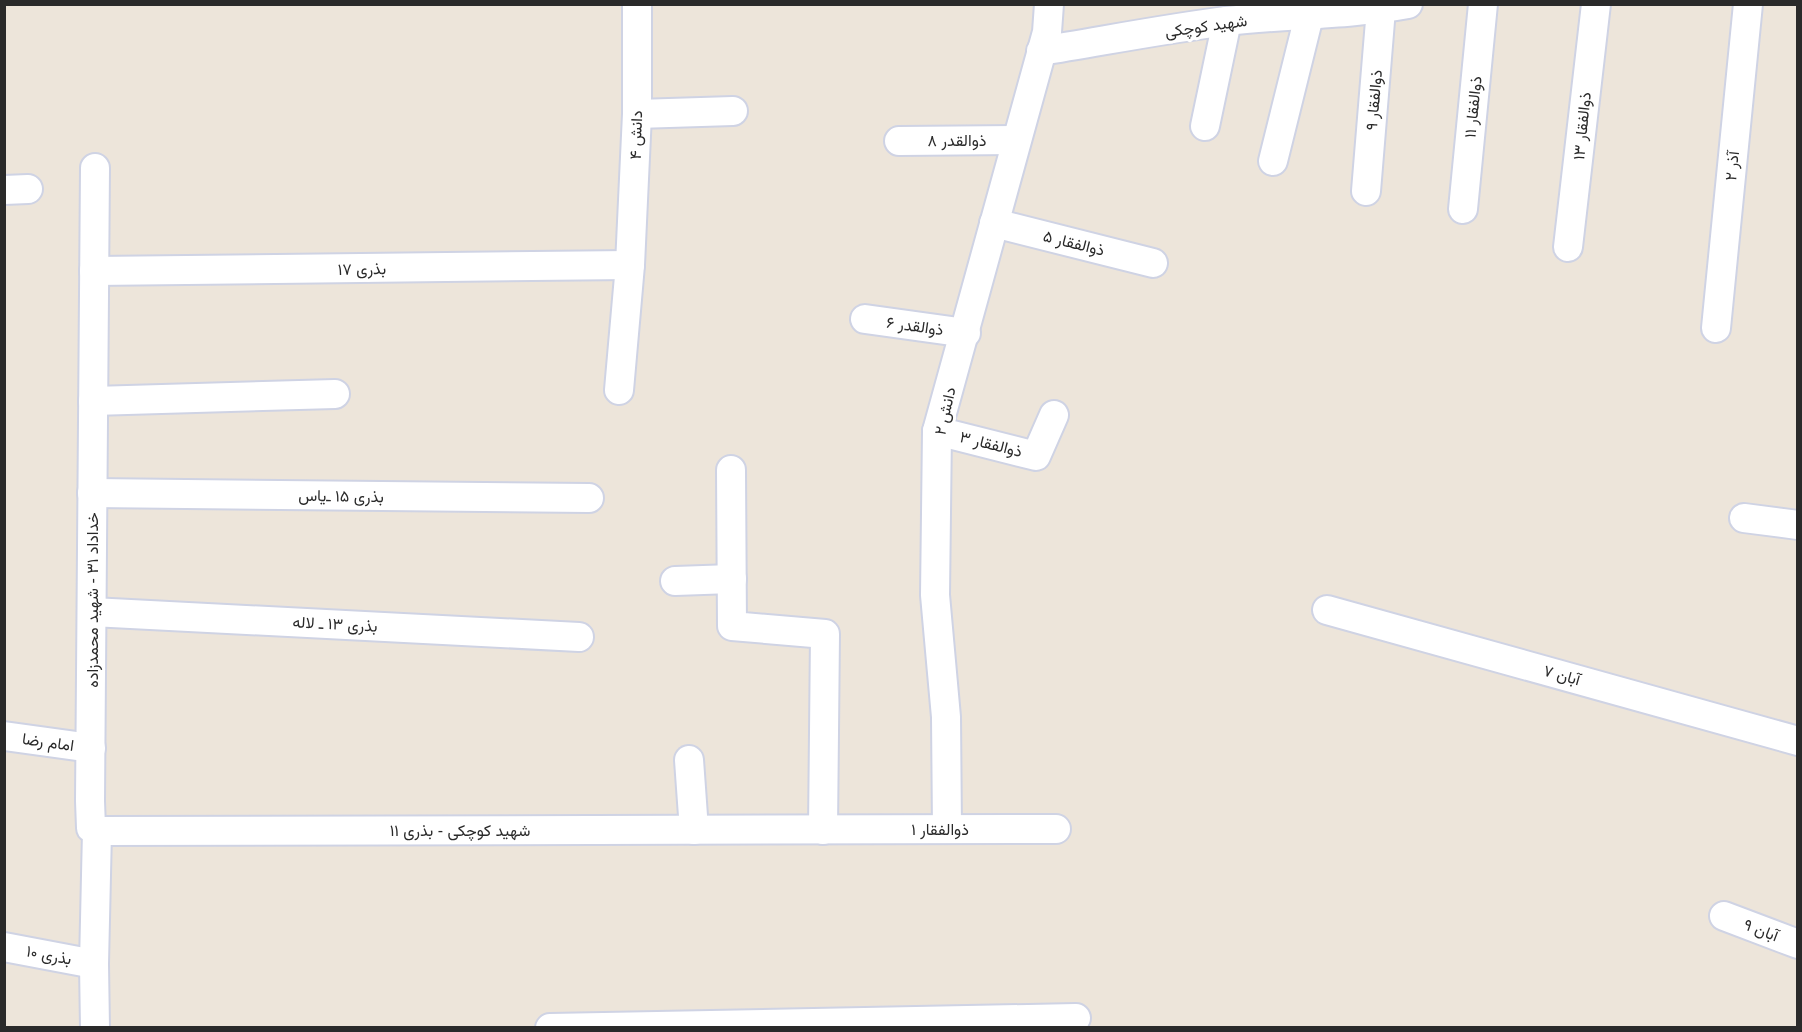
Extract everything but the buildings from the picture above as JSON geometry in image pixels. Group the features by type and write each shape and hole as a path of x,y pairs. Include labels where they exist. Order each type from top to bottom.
{"street":[{"name":"دانش ۴","path":"619,390 630,265 637,114 637,4"},
{"name":"دانش ۲","path":"947,829 946,717 936,595 938,431 1047,32 1049,4"},
{"name":"ذوالفقار ۱۱","path":"1463,209 1483,4"},
{"name":"ذوالفقار ۱۳","path":"1568,248 1596,4"},
{"name":"آذر ۲","path":"1716,328 1748,4"},
{"name":"شهید کوچکی","path":"1041,51 1227,21 1309,16 1395,7"},
{"name":"ذوالفقار ۹","path":"1366,191 1395,7"},
{"path":"1273,160 1309,16"},
{"path":"1205,126 1227,21"},
{"path":"637,114 733,111"},
{"name":"ذوالقدر ۸","path":"899,141 1016,140"},
{"name":"خداداد ۳۱ - شهید محمدزاده","path":"95,168 91,748 91,828 97,831 95,1028"},
{"name":"ذوالفقار ۵","path":"994,223 1154,263"},
{"name":"بذری ۱۷","path":"94,272 630,265"},
{"name":"ذوالقدر ۶","path":"865,320 966,333"},
{"path":"93,401 335,394"},
{"name":"ذوالفقار ۳","path":"938,431 1036,456 1054,415"},
{"path":"731,470 732,626 825,634 823,830"},
{"name":"بذری ۱۵ ـ‌یاس","path":"92,493 589,498"},
{"path":"1744,518 1797,525"},
{"path":"675,581 732,579"},
{"name":"آبان ۷","path":"1327,610 1797,741"},
{"name":"بذری ۱۳ ـ لاله","path":"92,612 579,637"},
{"name":"امام رضا","path":"4,736 91,748"},
{"path":"689,760 694,830"},
{"name":"ذوالفقار ۱","path":"823,830 1056,829"},
{"name":"شهید کوچکی - بذری ۱۱","path":"97,831 823,830"},
{"name":"آبان ۹","path":"1724,916 1797,944"},
{"name":"بذری ۱۰","path":"4,947 94,963"},
{"path":"550,1028 1076,1018"}]}
